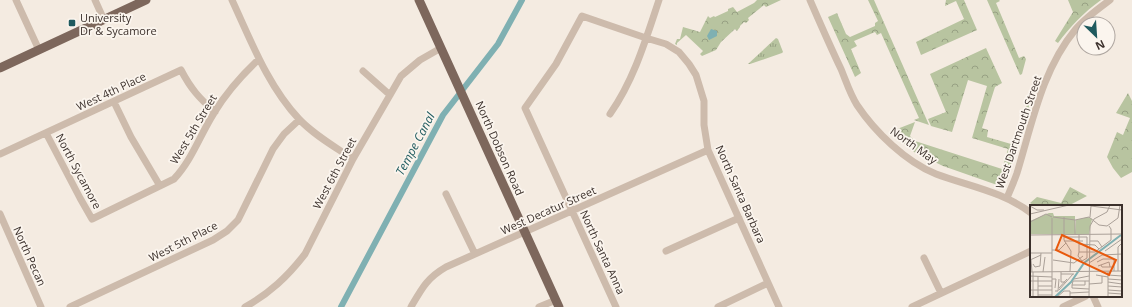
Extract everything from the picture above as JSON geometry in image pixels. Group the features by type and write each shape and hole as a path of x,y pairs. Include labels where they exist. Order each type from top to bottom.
{"main road":[{"path":"0,68 146,0"},
{"name":"North Dobson Road","path":"420,0 557,303"}],"street":[{"path":"16,0 39,50"},
{"path":"95,0 104,20"},
{"path":"232,0 259,59 275,88 299,120 353,160"},
{"path":"610,114 620,100 628,84 659,0"},
{"name":"North May","path":"810,0 857,104 881,135 897,149 935,173 1007,198 1023,206 1030,212"},
{"name":"West Dartmouth Street","path":"1007,198 1016,175 1043,88 1056,58 1076,29 1110,0"},
{"name":"North Santa Barbara","path":"582,16 666,44 679,52 689,64 696,75 704,101 704,125 708,150 779,307"},
{"name":"North Santa Anna","path":"582,16 556,64 525,108 616,307"},
{"name":"West 6th Street","path":"245,307 280,283 305,254 353,160 401,76 426,56 441,48"},
{"name":"West 5th Street","path":"92,219 174,179 184,169 214,112 241,76 259,59"},
{"name":"West 4th Place","path":"0,154 181,70 198,97 214,112"},
{"path":"363,72 390,95"},
{"path":"114,102 131,137 160,186"},
{"name":"West 5th Place","path":"70,307 213,240 227,231 238,220 273,149 284,134 299,120"},
{"name":"North Sycamore","path":"46,133 92,219"},
{"name":"West Decatur Street","path":"411,307 425,283 434,274 446,267 708,150"},
{"path":"446,194 475,254"},
{"name":"North Pecan","path":"0,214 41,307"},
{"path":"666,251 739,218"},
{"path":"912,307 1030,251"},
{"path":"924,258 941,293"},
{"path":"718,307 768,283"},
{"path":"1063,307 1084,297"},
{"path":"1093,297 1098,307"},
{"path":"539,307 557,303"}],"green space":[{"path":"757,0 781,0 766,7 764,5 748,18 749,20 746,23 744,22 737,31 735,29 721,42 716,50 702,56 700,54 703,51 686,35 677,43 677,45 675,44 677,39 680,39 683,27 700,32 708,16 710,18 715,17 733,7 737,12"},
{"path":"868,0 874,0 929,125 914,120 919,118 881,33 877,35 875,32 854,41 857,46 851,49 861,73 855,77 828,17 837,13 846,34 850,37 875,26 875,23 878,21"},
{"path":"946,0 964,0 977,30 921,55 916,42 964,19 956,1 945,6"},
{"path":"987,0 1000,1 996,3 1019,58 1024,56 1026,59 1022,74 1020,75"},
{"path":"1068,0 1101,0 1082,16 1076,16 1076,22 1058,43 1055,41 1073,12"},
{"path":"776,38 778,39 783,52 782,53 748,64"},
{"path":"986,48 1002,83 995,87 982,128 988,130 987,137 1011,144 1012,141 1013,142 1017,139 1029,97 1031,96 1034,88 1035,89 1006,181 1000,186 943,166 914,152 892,133 892,131 915,122 910,136 915,141 1002,169 1008,149 972,138 987,86 968,80 952,132 931,126 928,119 946,112 930,74"},
{"path":"1128,93 1132,101 1132,172 1121,178 1107,157 1117,132 1123,135 1130,118 1116,113"},
{"path":"1070,187 1087,196 1070,205 1033,205 1030,203 1037,197 1061,203"}],"water":[{"path":"711,29 717,31 717,36 709,40 707,36"}],"waterway":[{"name":"Tempe Canal","path":"341,307 443,115 498,44 522,0"}],"place":[{"name":"University Dr & Sycamore","path":"72,23"}]}
